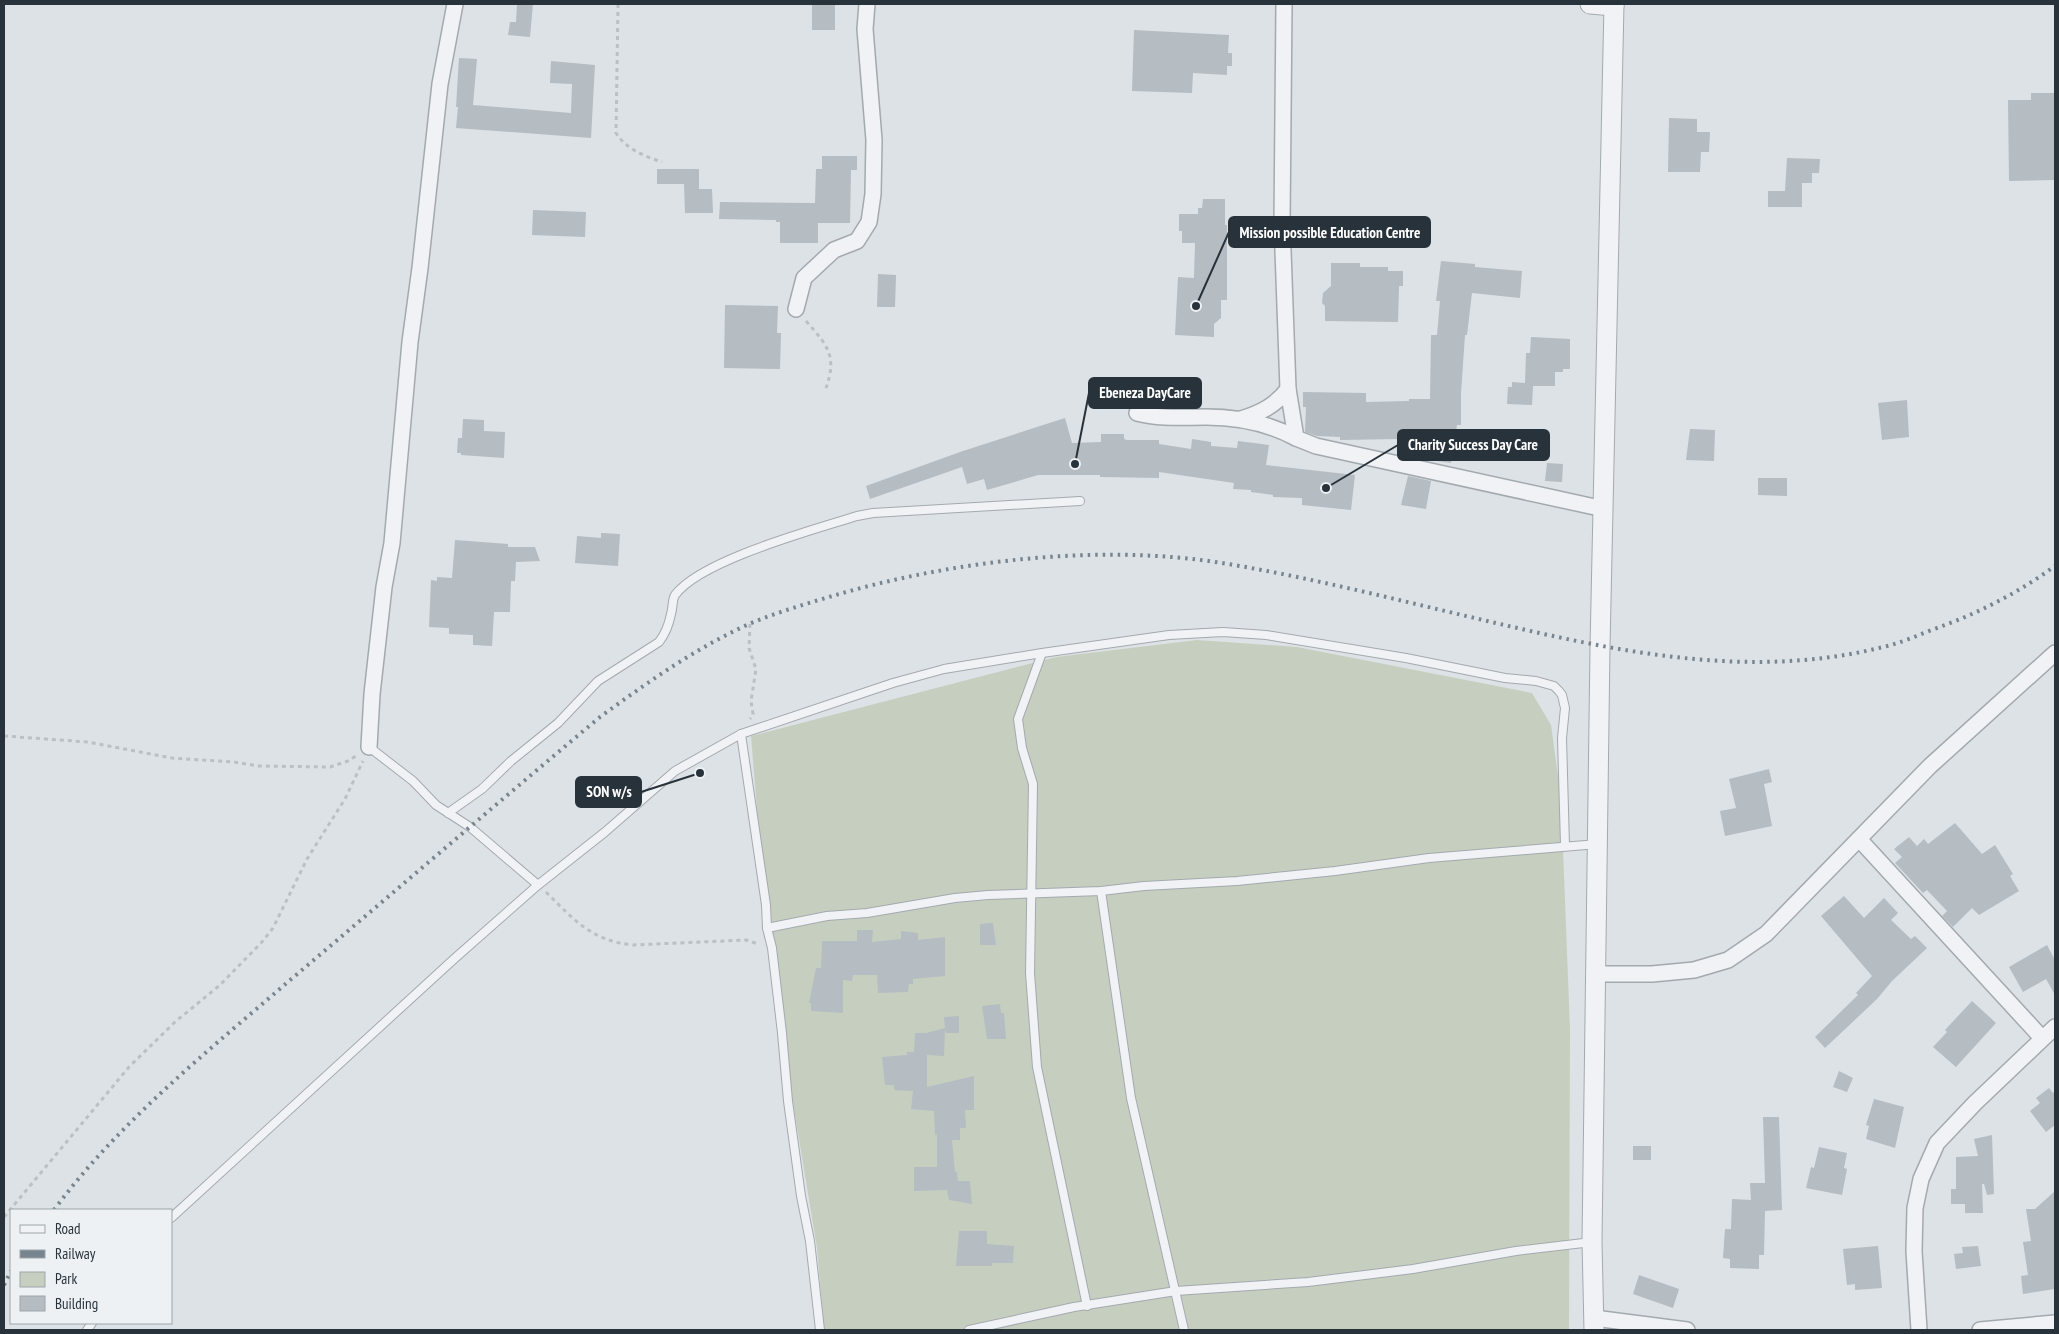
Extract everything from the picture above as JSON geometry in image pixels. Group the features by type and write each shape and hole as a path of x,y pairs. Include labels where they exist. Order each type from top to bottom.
{"street":[{"path":"369,747 372,694 384,587 392,543 410,342 440,84 455,4"},
{"path":"796,309 804,278 834,250 857,241 869,222 873,194 874,140 865,29 868,4"},
{"path":"1284,4 1282,223 1288,389 1296,438"},
{"path":"1590,4 1614,5 1596,974 1592,1242 1594,1324 1687,1330"},
{"path":"1239,419 1268,409 1280,400 1288,389"},
{"path":"1137,413 1152,417 1239,419 1280,429 1316,446 1604,509"},
{"path":"1596,974 1652,974 1694,970 1728,960 1766,934 1930,766 2055,653"},
{"path":"1860,839 2042,1038"},
{"path":"1918,1330 1914,1243 1915,1208 1921,1179 1938,1143 2042,1038 2055,1028"},
{"path":"1980,1330 2055,1323"}],"lane":[{"path":"448,813 482,789 511,761 558,722 598,681 659,642 666,633 674,597 685,585 727,562 761,547 857,516 873,513 1080,501"},
{"path":"172,1217 538,884 605,832 675,771 742,734 893,682 944,669 1042,653 1200,632 1246,633 1406,658 1505,678 1547,683 1554,686 1562,696 1565,708 1562,738 1565,845"},
{"path":"1042,653 1018,719 1022,748 1033,784 1030,973 1037,1067 1087,1306"},
{"path":"742,734 766,904 767,928 772,948 788,1101 801,1196 810,1242 820,1330"},
{"path":"369,747 413,782 436,805 470,826 538,884"},
{"path":"767,928 826,916 867,913 955,898 1101,891 1144,886 1237,881 1335,871 1429,858 1565,845 1598,844"},
{"path":"1101,891 1131,1098 1184,1330"},
{"path":"969,1330 1016,1319 1176,1291 1308,1282 1413,1269 1516,1251 1592,1242"}],"path":[{"path":"618,4 616,133 621,141 636,152 662,162"},
{"path":"796,309 827,346 830,359 830,376 826,388"},
{"path":"742,734 753,714 751,701 756,669 749,648 750,624"},
{"path":"4,736 88,742 172,758 234,762 259,766 330,767 348,761 369,747"},
{"path":"11,1209 130,1067 175,1022 220,985 273,928 307,859 345,799 369,747"},
{"path":"538,884 581,926 606,940 634,945 746,940 772,948"}],"green space":[{"path":"1197,640 1297,647 1532,693 1551,725 1561,798 1570,1029 1569,1330 824,1330 817,1248 769,957 751,736 1056,657"}],"building":[{"path":"517,4 533,4 530,37 508,35 510,22 516,22"},
{"path":"812,4 835,4 835,30 812,30"},
{"path":"1134,30 1229,35 1228,53 1232,53 1232,66 1227,66 1227,75 1193,73 1192,93 1132,91"},
{"path":"459,58 477,59 473,105 571,113 572,84 550,83 551,61 595,65 591,138 456,128"},
{"path":"2031,93 2055,93 2055,180 2009,181 2008,100 2031,100"},
{"path":"1669,118 1697,119 1697,132 1710,132 1709,152 1701,152 1700,172 1668,172"},
{"path":"822,156 857,156 857,170 851,170 850,223 818,223 818,243 780,243 780,222 776,222 776,220 719,219 720,202 815,203 816,169 822,169"},
{"path":"1787,158 1820,159 1819,173 1812,173 1812,183 1802,183 1802,207 1768,207 1768,191 1785,191"},
{"path":"657,169 699,169 699,189 712,189 713,213 685,213 684,184 657,184"},
{"path":"1203,199 1225,199 1227,300 1221,300 1221,318 1214,324 1214,337 1175,335 1178,277 1194,278 1195,243 1182,243 1182,231 1179,231 1179,214 1198,214 1198,208 1202,208"},
{"path":"533,210 586,212 585,237 532,235"},
{"path":"1441,261 1475,264 1475,267 1522,271 1520,298 1472,293 1467,335 1465,335 1461,425 1457,425 1451,463 1411,457 1412,452 1401,451 1399,439 1340,440 1340,437 1317,436 1305,432 1306,407 1303,407 1303,392 1366,393 1366,402 1430,399 1431,335 1437,335 1440,301 1436,301"},
{"path":"1331,263 1360,263 1360,267 1388,267 1388,271 1403,271 1403,286 1399,286 1398,322 1325,321 1325,306 1322,303 1323,293 1331,286"},
{"path":"878,274 896,275 895,307 877,307"},
{"path":"725,305 778,306 777,333 781,333 780,369 724,368"},
{"path":"1531,337 1570,339 1570,369 1563,369 1563,372 1555,372 1555,386 1533,386 1532,405 1507,404 1508,387 1512,387 1512,382 1525,383 1526,353 1530,353"},
{"path":"1907,400 1909,437 1882,440 1878,403"},
{"path":"1065,418 1072,443 1101,442 1101,434 1124,434 1124,439 1127,440 1159,440 1159,444 1191,449 1192,439 1211,442 1211,446 1237,448 1238,441 1269,445 1266,465 1355,475 1351,510 1302,505 1302,498 1273,497 1273,495 1251,492 1251,490 1233,489 1234,483 1159,472 1159,478 1100,477 1100,475 1038,475 987,490 984,479 967,484 962,467 870,499 866,486 960,452"},
{"path":"463,419 484,420 484,431 505,432 504,458 461,455 461,453 457,453 458,438 462,438"},
{"path":"1690,429 1715,430 1714,461 1686,460"},
{"path":"1547,463 1563,464 1562,482 1545,481"},
{"path":"1408,476 1431,481 1426,509 1401,505"},
{"path":"1758,478 1787,478 1787,496 1758,495"},
{"path":"601,533 620,534 618,566 575,563 577,536 601,538"},
{"path":"455,540 508,544 508,547 535,547 540,561 516,562 515,581 511,581 510,612 494,612 492,646 473,645 473,635 449,634 449,628 429,627 431,580 437,581 437,577 452,578"},
{"path":"1769,769 1772,782 1764,784 1772,826 1725,836 1720,811 1736,808 1729,779"},
{"path":"1955,823 1982,854 1995,845 2013,874 2010,876 2019,891 1979,915 1972,908 1953,927 1942,916 1947,911 1927,890 1923,893 1895,863 1902,857 1894,849 1909,837 1917,846 1924,839 1928,844"},
{"path":"1844,896 1864,918 1884,898 1898,913 1891,920 1911,939 1915,936 1927,948 1825,1048 1815,1037 1858,995 1856,993 1872,976 1821,916"},
{"path":"993,923 996,945 980,945 980,924"},
{"path":"857,930 873,930 872,942 901,939 901,931 918,933 918,940 945,937 945,976 913,979 913,984 909,984 908,992 878,993 877,975 853,975 852,981 843,980 843,1013 811,1011 811,1003 809,1003 816,968 821,968 822,941 857,941"},
{"path":"2047,945 2055,960 2055,995 2046,979 2023,992 2009,967"},
{"path":"1972,1001 1996,1023 1956,1067 1933,1047 1947,1032 1945,1030"},
{"path":"1000,1004 1001,1013 1004,1013 1006,1039 987,1039 982,1006"},
{"path":"959,1016 959,1033 946,1033 945,1029 944,1056 927,1055 927,1087 974,1076 974,1110 965,1110 966,1128 960,1128 960,1140 952,1140 955,1172 957,1172 958,1181 970,1181 972,1204 949,1200 947,1190 914,1191 914,1167 937,1167 937,1134 935,1135 934,1111 911,1109 913,1091 894,1090 894,1085 885,1085 882,1057 907,1055 907,1052 914,1052 915,1033 926,1033 945,1028 944,1017"},
{"path":"1839,1071 1853,1078 1847,1092 1833,1087"},
{"path":"2049,1088 2053,1093 2055,1091 2055,1125 2046,1132 2030,1111 2040,1103 2036,1098"},
{"path":"1874,1099 1904,1107 1895,1148 1866,1139 1869,1126 1866,1125"},
{"path":"1763,1117 1779,1117 1782,1210 1765,1211 1764,1255 1759,1255 1759,1269 1730,1268 1730,1259 1723,1258 1725,1229 1731,1229 1732,1199 1751,1200 1750,1183 1765,1183"},
{"path":"1992,1135 1994,1194 1987,1195 1984,1184 1982,1184 1983,1213 1965,1213 1965,1204 1951,1204 1951,1189 1956,1189 1956,1157 1978,1156 1974,1139"},
{"path":"1633,1146 1651,1146 1651,1160 1633,1160"},
{"path":"1819,1147 1847,1153 1844,1168 1847,1169 1842,1195 1806,1188 1811,1167 1814,1168"},
{"path":"2055,1191 2055,1289 2023,1294 2021,1276 2028,1275 2023,1242 2031,1241 2026,1209 2035,1209"},
{"path":"959,1231 987,1231 987,1244 1014,1246 1013,1263 992,1263 992,1266 956,1266"},
{"path":"1878,1246 1882,1288 1855,1290 1855,1284 1847,1285 1843,1249"},
{"path":"1978,1246 1981,1266 1956,1269 1954,1254 1963,1253 1962,1247"},
{"path":"1639,1275 1679,1289 1673,1308 1633,1294"}],"railway":[{"path":"55,1209 106,1147 196,1061 600,717 654,679 729,633 789,609 875,584 973,565 1075,555 1174,557 1259,569 1607,647 1701,660 1796,661 1843,655 1907,640 1966,617 1997,602 2055,566"},
{"path":"4,1285 10,1273"}],"place":[{"name":"Mission possible Education Centre","path":"1196,306"},
{"name":"Ebeneza DayCare","path":"1075,464"},
{"name":"Charity Success Day Care","path":"1326,488"},
{"name":"SON w/s","path":"700,773"}]}
